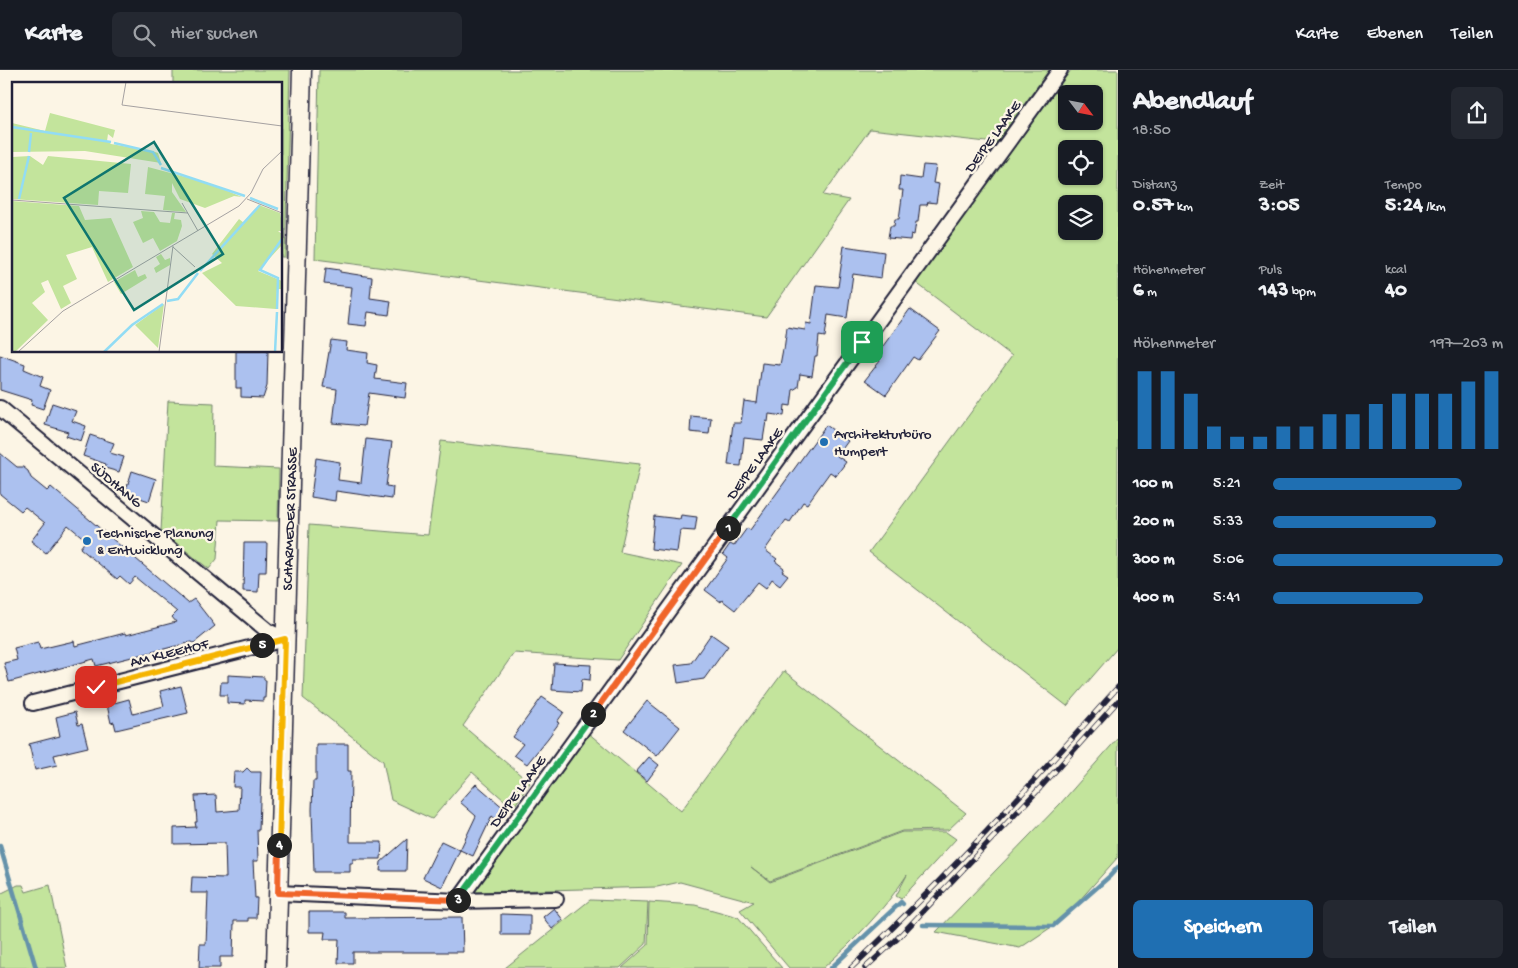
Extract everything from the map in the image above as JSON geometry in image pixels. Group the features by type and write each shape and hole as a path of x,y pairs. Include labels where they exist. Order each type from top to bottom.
{"street":[{"name":"SCHARMEDER STRASSE","path":"276,968 302,70"},
{"name":"DEIPE LAAKE","path":"458,901 1060,70"},
{"name":"SÜDHANG","path":"0,408 268,631 285,639"},
{"name":"AM KLEEHOF","path":"33,703 285,639"},
{"path":"278,893 458,901 556,899"}],"green space":[{"path":"173,70 290,70 285,257 282,257 282,82 173,82"},
{"path":"319,70 1049,70 996,143 870,129 823,195 849,200 766,317 315,259"},
{"path":"1071,70 1118,70 1118,647 1067,706 869,552 1012,356 915,282 1058,88 1058,130 1103,130 1103,85 1060,85"},
{"path":"168,401 214,403 213,466 279,469 278,521 220,520 217,559 209,569 161,531"},
{"path":"441,441 640,464 620,552 682,565 618,660 514,653 463,726 530,783 513,808 472,772 432,819 391,800 383,761 303,698 309,525 428,535"},
{"path":"784,671 966,813 948,830 902,831 770,881 751,867 770,882 902,832 946,832 956,839 901,899 896,896 907,875 868,924 823,968 789,968 740,910 754,902 680,882 657,887 472,892 587,732 681,811"},
{"path":"1118,738 1118,857 1062,920 1020,948 936,932 1060,804"},
{"path":"18,885 23,885 26,892 50,885 67,968 0,968 0,894"},
{"path":"590,900 648,902 646,944 620,968 505,968"},
{"path":"649,902 695,905 738,917 782,968 622,968 648,945"}],"building":[{"path":"923,165 936,166 933,183 939,184 936,203 928,202 927,205 920,205 918,222 916,222 914,235 911,234 910,240 888,238 890,226 894,226 895,219 899,219 903,190 899,190 900,176 921,179"},
{"path":"844,246 884,252 881,278 853,274 847,318 828,315 825,337 819,336 812,376 800,374 798,387 793,390 791,406 785,405 784,416 769,414 763,440 744,438 741,466 728,465 733,423 741,423 744,401 757,403 762,363 780,365 787,327 805,330 806,323 811,324 816,285 838,287"},
{"path":"326,268 372,277 370,298 391,301 389,315 368,312 366,326 348,324 352,287 324,284"},
{"path":"910,309 940,331 918,360 913,357 886,395 865,380 880,361 875,357"},
{"path":"331,340 347,342 346,350 368,353 367,363 377,365 375,379 407,383 405,398 369,393 364,426 333,423 337,389 323,387"},
{"path":"236,352 268,352 267,386 263,398 241,397 241,388 236,388"},
{"path":"0,355 25,364 24,369 43,377 40,386 50,390 43,409 31,405 32,400 0,390"},
{"path":"52,403 76,411 72,421 86,426 81,441 66,436 68,432 45,425"},
{"path":"691,416 711,418 709,434 690,432"},
{"path":"826,425 848,441 837,456 846,462 836,476 830,472 807,504 803,502 790,522 786,520 765,550 777,559 775,561 784,568 782,571 788,575 780,585 772,579 766,588 758,582 735,610 705,590 728,558 723,554 730,544 734,546 747,528 750,530"},
{"path":"90,435 114,443 110,453 124,457 119,472 105,468 106,464 83,456"},
{"path":"366,439 392,442 386,486 393,487 392,499 336,491 335,501 311,497 316,458 340,462 338,480 361,483"},
{"path":"0,453 17,467 23,467 28,471 31,478 47,491 51,487 188,603 194,599 215,626 194,643 96,666 94,659 9,682 4,663 17,660 14,648 38,642 40,649 74,641 75,646 125,633 126,635 176,622 172,617 177,612 135,577 129,584 120,576 117,579 80,548 86,540 68,525 46,553 31,541 45,523 25,507 21,511 0,494"},
{"path":"132,471 156,479 149,501 125,493"},
{"path":"681,515 697,517 695,531 680,530 677,552 651,549 654,516 680,519"},
{"path":"244,543 267,543 266,572 259,572 258,592 243,591"},
{"path":"711,634 728,646 704,679 678,683 675,665 691,663"},
{"path":"554,663 591,665 590,680 582,679 581,692 552,690"},
{"path":"228,675 264,677 264,680 266,680 265,698 263,698 263,701 245,700 245,704 227,703 227,695 220,695 221,682 228,682"},
{"path":"181,686 188,713 116,730 114,722 111,723 107,705 129,699 133,714 164,706 160,691"},
{"path":"542,697 564,712 557,722 559,723 527,764 514,755 523,744 513,737"},
{"path":"647,701 680,727 657,756 624,730"},
{"path":"75,712 78,725 82,724 88,747 54,755 57,765 35,770 29,744 60,736 56,717"},
{"path":"316,744 348,744 348,771 351,771 350,842 382,842 381,859 353,859 353,863 350,863 350,872 314,872 312,810 313,781 316,781"},
{"path":"649,757 659,765 647,781 636,772"},
{"path":"247,768 251,772 261,772 259,830 257,830 258,861 253,861 255,898 257,898 256,918 248,918 248,921 234,921 233,957 220,957 220,968 199,968 200,944 206,944 208,893 191,893 192,877 226,878 225,843 174,844 174,828 196,827 195,796 216,795 217,812 239,810 240,787 233,787 234,772 243,772"},
{"path":"476,784 506,810 497,820 492,816 473,856 460,850 476,816 460,802"},
{"path":"407,839 406,871 380,871 381,862"},
{"path":"441,841 460,850 442,887 423,878"},
{"path":"554,908 563,920 552,929 543,917"},
{"path":"309,912 345,912 345,918 462,917 463,952 353,952 353,963 338,963 339,939 324,939 325,932 309,932"},
{"path":"501,914 530,915 530,935 501,935"}],"waterway":[{"path":"0,846 36,968"},
{"path":"923,925 1053,926 1118,867"},
{"path":"831,968 901,902 903,904"}],"railway":[{"path":"851,968 988,831 1118,687"},
{"path":"865,968 896,940 1040,788 1118,701"}],"place":[{"name":"Architekturbüro Humpert","path":"824,442"},
{"name":"Technische Planung & Entwicklung","path":"87,541"}],"route":[{"path":"96,687 285,639 278,893 458,901 862,342"}]}
